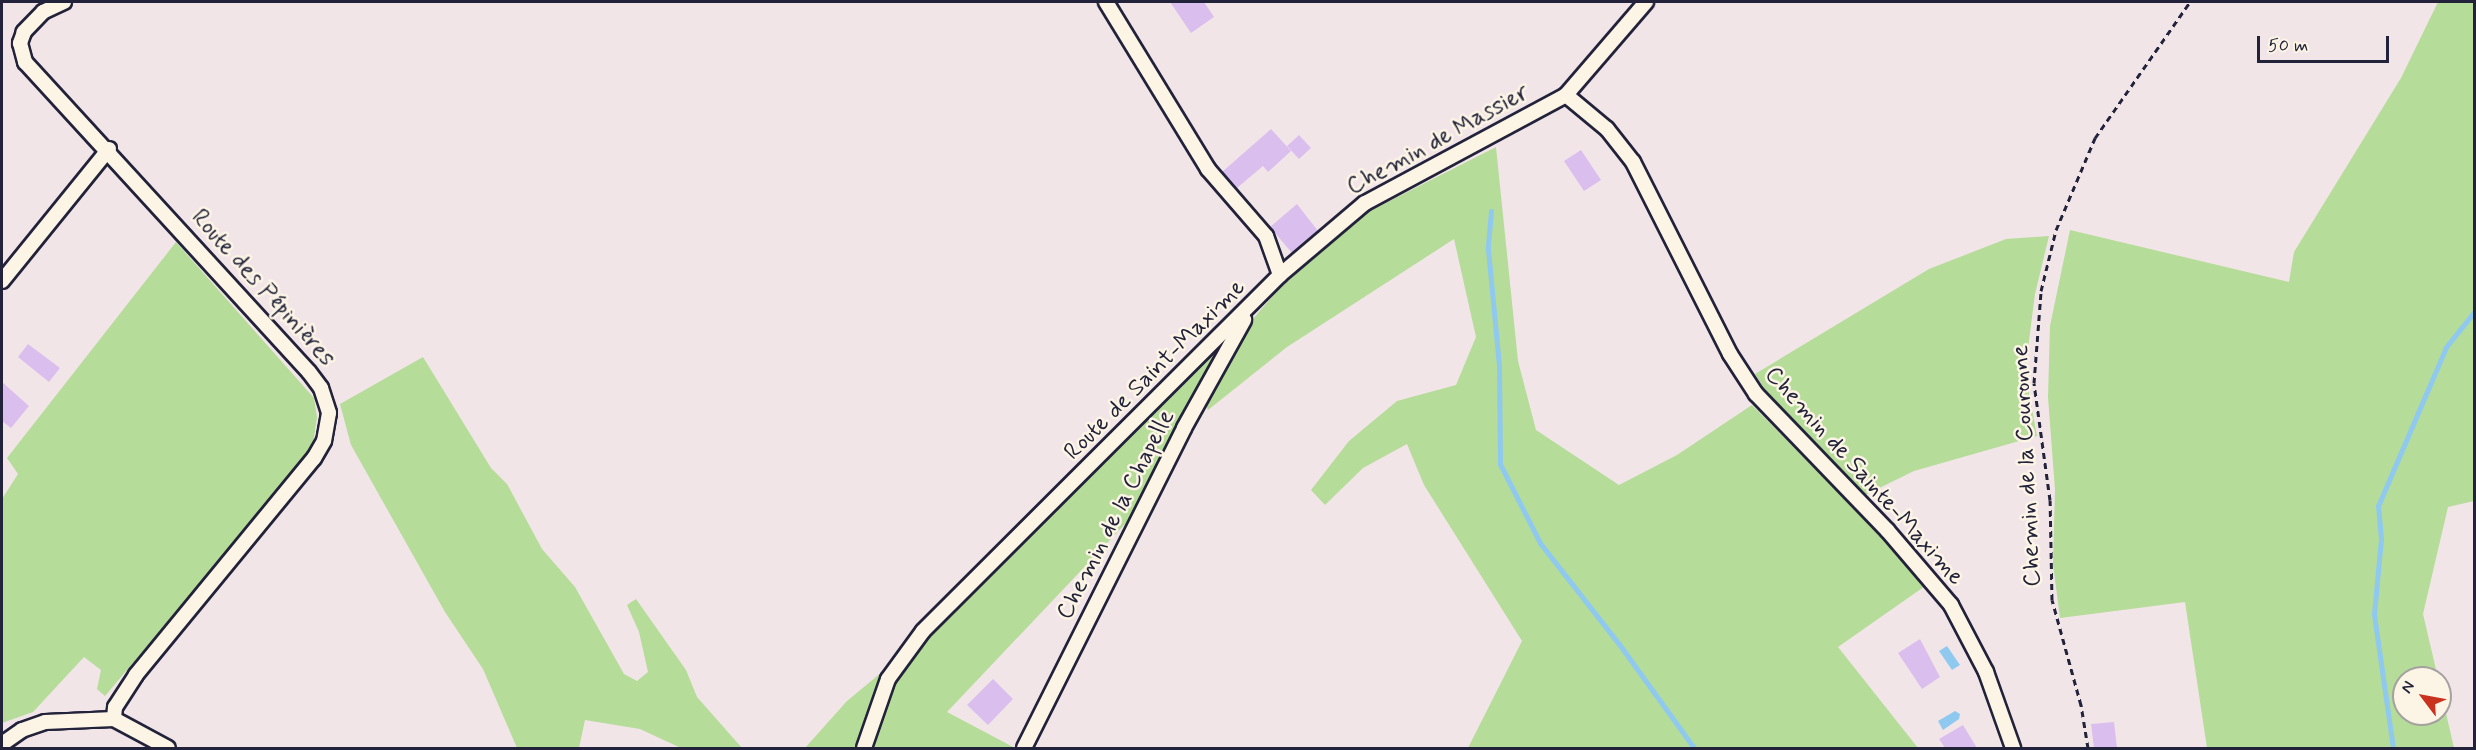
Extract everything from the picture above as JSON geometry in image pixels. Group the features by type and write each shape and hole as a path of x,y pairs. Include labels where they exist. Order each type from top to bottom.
{"street":[{"name":"Route des Pépinières","path":"64,2 31,22 20,43 21,55 109,149 309,372 321,388 329,413 324,441 314,458 136,675 115,707 114,719"},
{"name":"Route de Saint-Maxime","path":"864,748 888,679 923,631 1281,275 1266,236 1208,169 1106,2"},
{"path":"1566,95 1646,2"},
{"name":"Chemin de Massier","path":"1281,275 1365,203 1566,95"},
{"name":"Chemin de Sainte-Maxime","path":"1566,95 1607,129 1633,162 1730,354 1756,394 1887,530 1951,605 1986,672 2013,748"},
{"path":"2,281 109,149"},
{"name":"Chemin de la Chapelle","path":"1024,748 1184,428 1252,305"},
{"path":"2,744 22,730 45,722 114,719 168,748"}],"path":[{"name":"Chemin de la Couronne","path":"2088,748 2081,705 2052,600 2050,500 2034,383 2041,291 2056,230 2095,138 2190,2"}],"green space":[{"path":"2438,2 2474,2 2474,501 2448,507 2423,614 2435,666 2392,666 2392,726 2449,726 2454,748 2207,748 2185,602 2060,618 2053,564 2055,490 2048,397 2050,326 2070,230 2289,282 2294,252 2401,78"},
{"path":"1496,147 1518,361 1536,430 1619,485 1677,455 1752,405 1928,584 1838,647 1918,748 1468,748 1522,641 1424,485 1407,444 1363,468 1325,505 1311,490 1349,441 1397,401 1456,385 1476,337 1454,239 1287,347 1208,410 1205,402 1252,320 1278,290 1364,214"},
{"path":"2049,236 2035,294 2025,372 2037,436 1914,471 1863,496 1769,396 1755,374 1929,269 2006,239"},
{"path":"176,242 314,398 317,417 313,444 299,466 105,696 97,689 101,670 84,657 33,712 2,723 2,499 18,474 7,458"},
{"path":"1232,332 1128,521 947,712 1015,748 871,748 891,684 929,632"},
{"path":"423,357 491,468 507,484 542,549 575,587 624,674 637,681 648,672 639,632 627,605 636,599 686,670 697,697 742,748 681,748 640,729 585,720 579,748 517,748 483,669 445,612 351,445 340,404"},
{"path":"882,672 859,748 805,748 847,701"}],"water":[{"path":"1947,646 1960,665 1952,670 1939,651"},
{"path":"1955,711 1960,714 1959,719 1943,730 1938,721"}],"building":[{"path":"1170,2 1204,2 1214,17 1191,33"},
{"path":"1271,129 1291,151 1268,172 1263,166 1237,188 1222,172"},
{"path":"1299,135 1311,148 1299,159 1287,146"},
{"path":"1581,150 1601,180 1584,191 1564,161"},
{"path":"1297,204 1318,231 1292,253 1270,227"},
{"path":"28,344 60,368 49,382 18,357"},
{"path":"2,382 29,406 11,428 2,421"},
{"path":"1920,639 1940,677 1922,689 1898,653"},
{"path":"993,679 1013,699 988,725 967,705"},
{"path":"2114,722 2117,748 2094,748 2091,724"},
{"path":"1963,725 1977,748 1945,748 1939,739"}],"waterway":[{"path":"1491,211 1488,249 1499,366 1500,464 1540,543 1619,644 1694,748"},
{"path":"2393,748 2374,614 2381,539 2378,506 2446,347 2474,312"}]}
